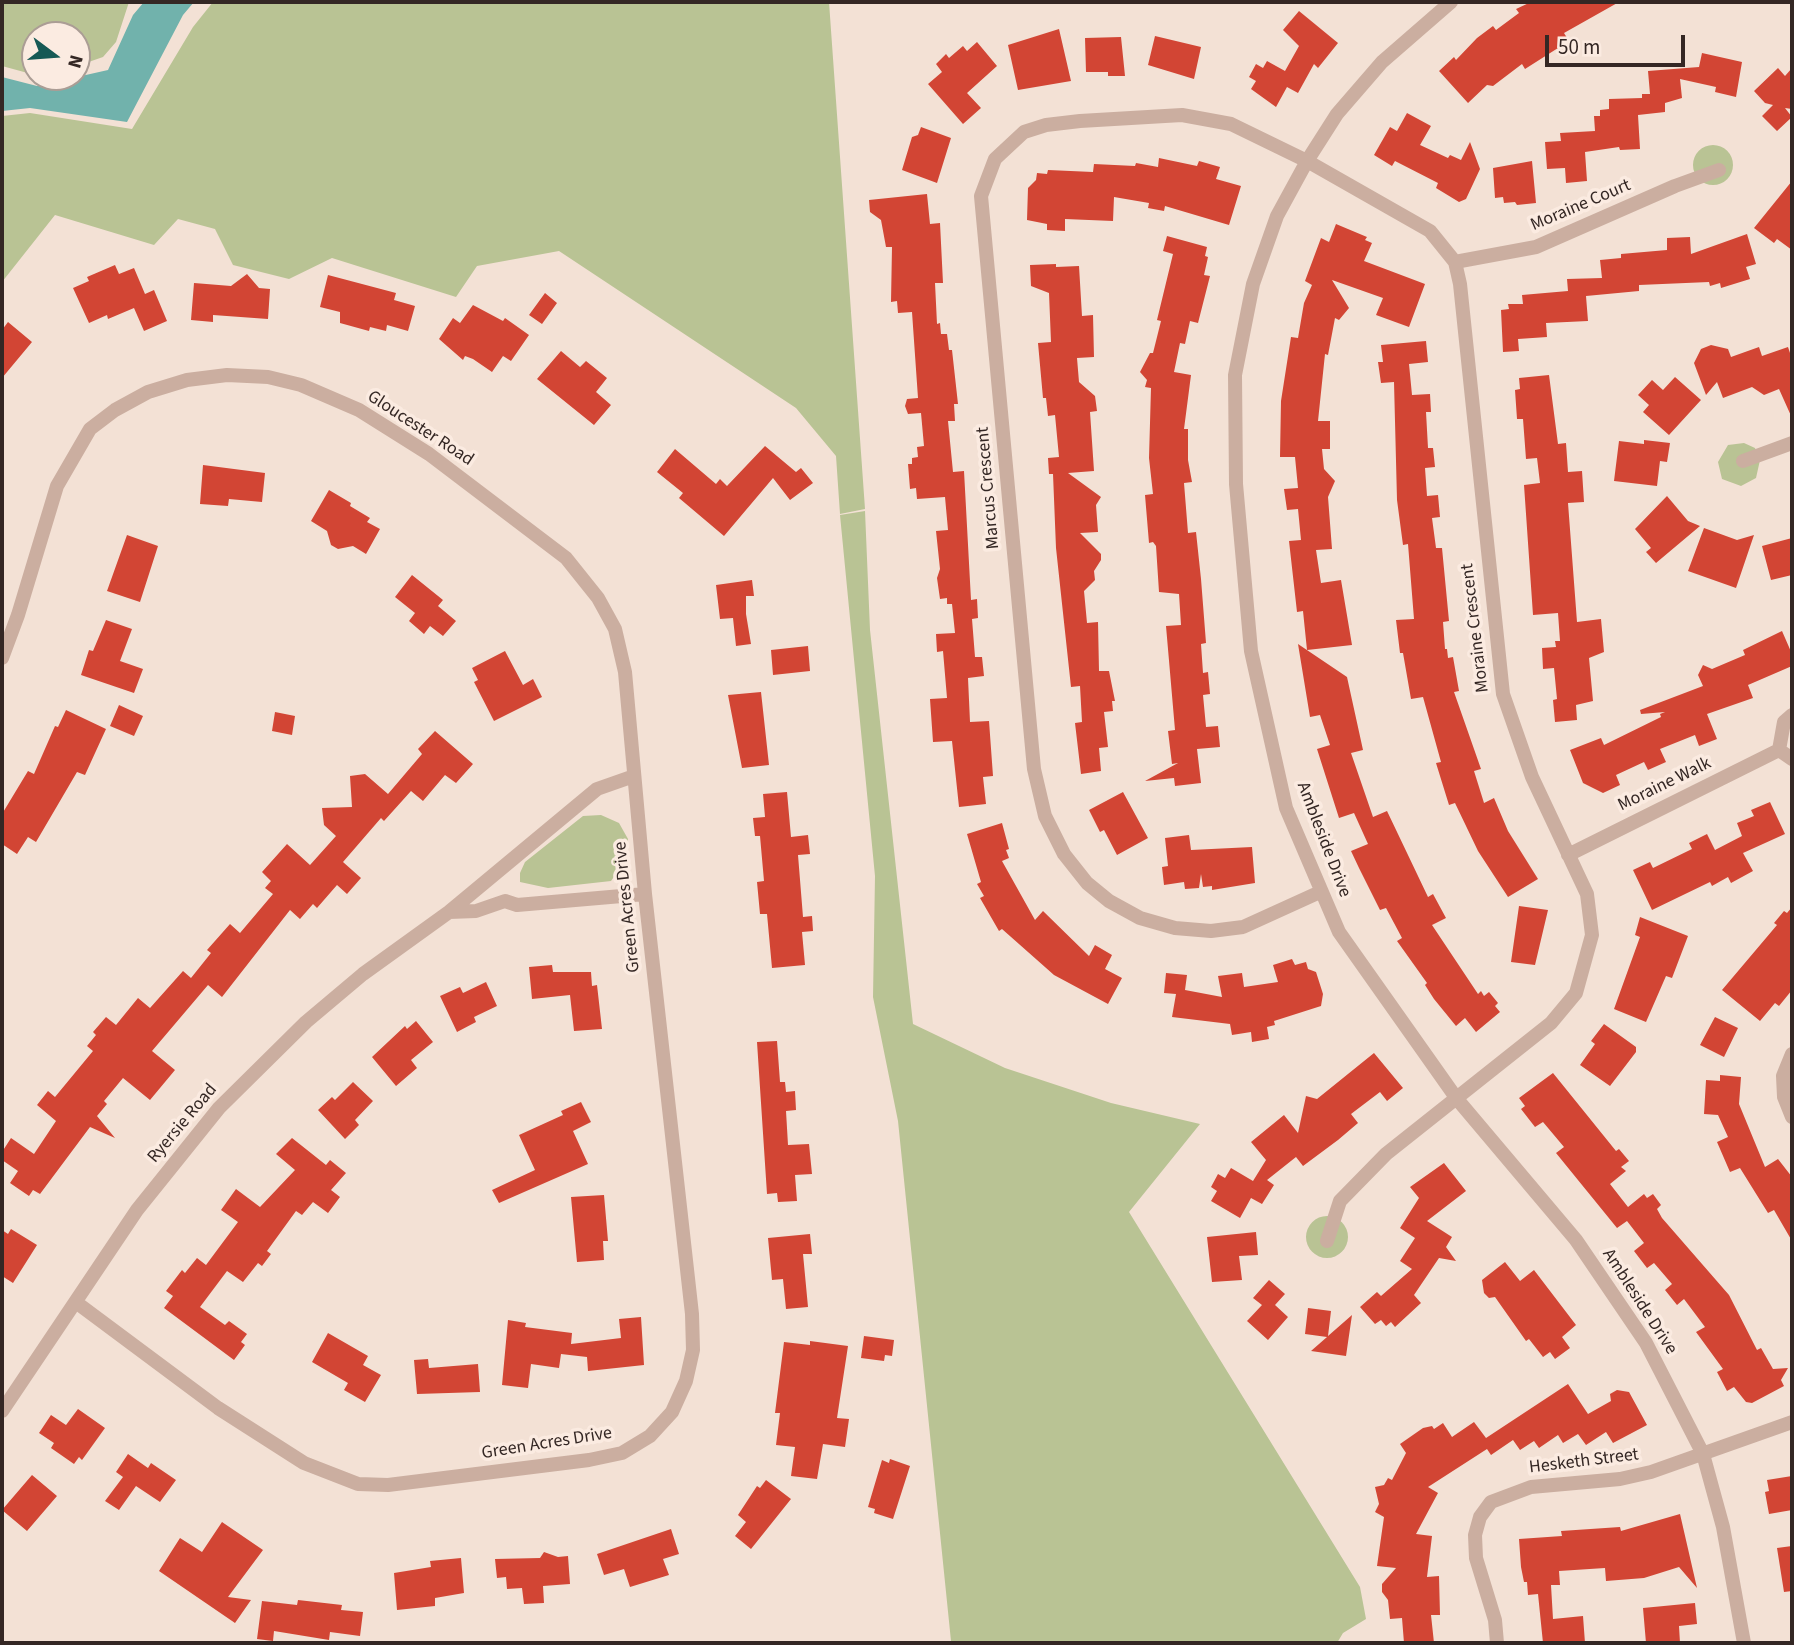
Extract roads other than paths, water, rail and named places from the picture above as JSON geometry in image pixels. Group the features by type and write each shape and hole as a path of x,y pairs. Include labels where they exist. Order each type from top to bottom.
{"street":[{"name":"Ambleside Drive","path":"1451,2 1382,62 1337,114 1277,216 1252,284 1235,375 1236,484 1251,651 1286,807 1339,932 1457,1099 1576,1240 1646,1343 1703,1454 1723,1527 1744,1643"},
{"name":"Marcus Crescent","path":"1307,161 1257,134 1231,124 1205,119 1182,115 1080,121 1046,125 1024,132 995,159 981,196 1033,755 1045,816 1064,854 1087,883 1109,901 1140,918 1175,929 1211,931 1243,927 1320,892"},
{"name":"Moraine Crescent","path":"1307,161 1430,231 1455,261 1460,284 1503,694 1532,777 1587,894 1592,916 1586,965 1576,993 1551,1024 1386,1154 1340,1201 1328,1241"},
{"name":"Moraine Court","path":"1455,261 1536,247 1675,186 1719,170"},
{"name":"Gloucester Road","path":"2,658 18,615 57,486 90,429 115,410 148,392 174,384 227,375 268,377 301,385 359,410 429,454 566,558 598,598 615,629 625,672 634,776"},
{"path":"1744,461 1792,443"},
{"path":"1792,715 1784,722 1779,750 1792,760"},
{"name":"Moraine Walk","path":"1568,855 1779,750"},
{"name":"Green Acres Drive","path":"77,1303 218,1408 304,1463 358,1484 388,1485 589,1460 622,1453 650,1436 672,1412 686,1381 693,1350 691,1301 634,776"},
{"name":"Ryersie Road","path":"2,1411 137,1210 219,1108 306,1022 363,974 449,912 597,789 634,776"},
{"name":"Ryersie Road","path":"449,912 476,911 505,901 517,905 645,894"},
{"path":"1792,1055 1783,1076 1784,1097 1792,1117"},
{"name":"Hesketh Street","path":"1497,1643 1495,1620 1476,1558 1475,1535 1480,1517 1491,1502 1531,1487 1620,1479 1703,1454 1792,1422"}],"water":[{"path":"144,2 194,2 183,15 127,122 30,108 2,111 2,77 21,82 21,91 91,91 91,74 108,70 133,15"}]}
